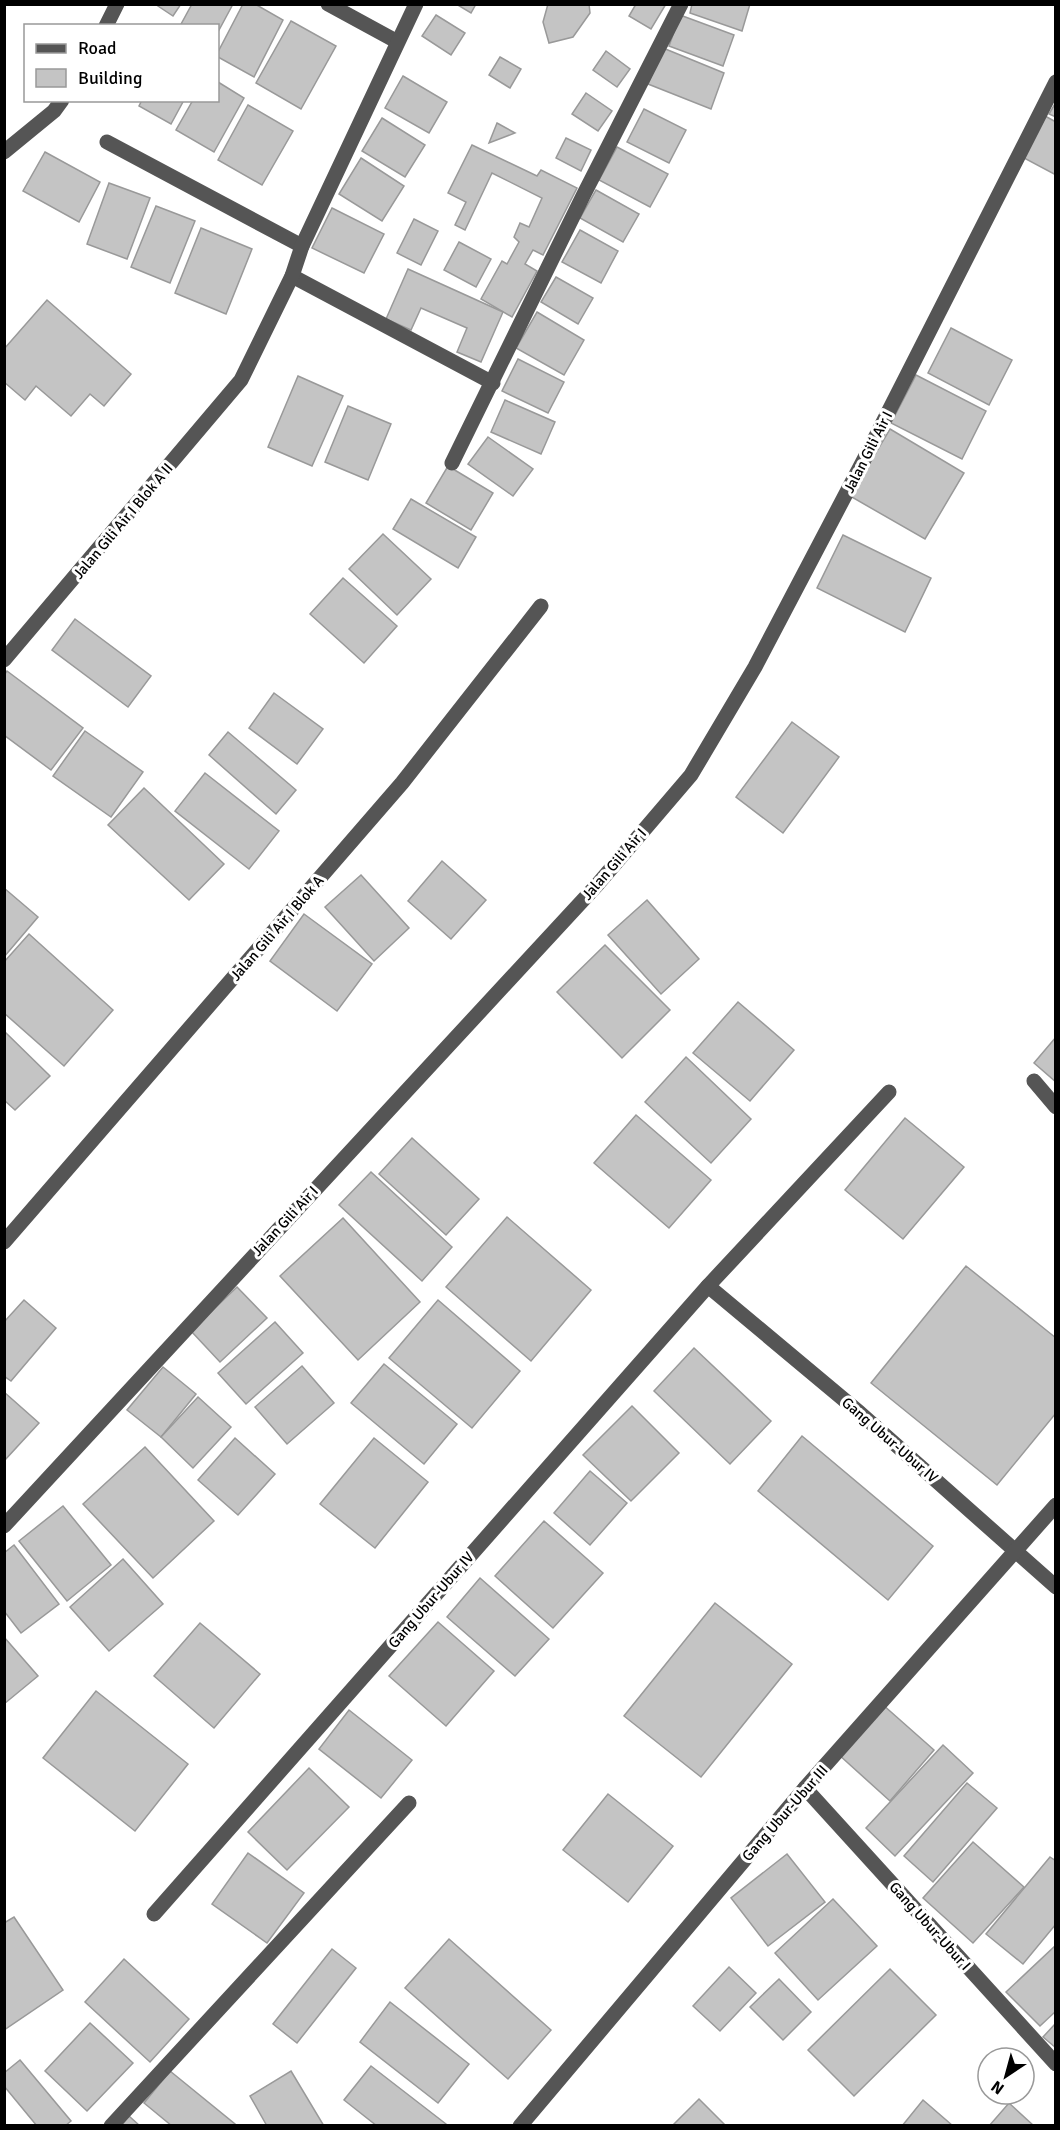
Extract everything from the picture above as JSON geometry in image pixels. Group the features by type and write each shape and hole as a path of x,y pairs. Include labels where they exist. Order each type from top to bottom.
{"street":[{"path":"107,24 117,4"},
{"path":"328,4 396,41"},
{"name":"Jalan Gili Air I Blok A II","path":"7,654 241,381 292,276 302,246 396,41 416,4"},
{"path":"452,464 583,196 681,4"},
{"name":"Jalan Gili Air I","path":"4,1526 597,885 691,775 783,615 1056,82"},
{"path":"4,152 54,111 61,102"},
{"path":"107,142 302,246"},
{"path":"292,276 493,383"},
{"name":"Jalan Gili Air I Blok A","path":"4,1242 402,783 541,606"},
{"path":"1034,1081 1056,1107"},
{"name":"Gang Ubur-Ubur IV","path":"154,1914 708,1286 889,1092"},
{"name":"Gang Ubur-Ubur IV","path":"708,1286 860,1413 1056,1587"},
{"name":"Gang Ubur-Ubur III","path":"520,2126 806,1788 1056,1505"},
{"name":"Gang Ubur-Ubur I","path":"806,1788 1056,2064"},
{"path":"111,2126 409,1803"}],"building":[{"path":"155,4 181,4 173,16"},
{"path":"192,4 233,4 219,30 219,24 181,24"},
{"path":"243,4 255,4 283,20 254,77 219,58 219,50"},
{"path":"456,4 476,4 471,13"},
{"path":"548,4 589,4 590,13 573,37 549,43 543,22"},
{"path":"636,4 666,4 651,29 629,16"},
{"path":"692,4 750,4 742,31 690,13"},
{"path":"436,15 465,33 451,55 422,36"},
{"path":"680,15 734,35 723,66 669,46"},
{"path":"291,21 336,46 301,109 256,83"},
{"path":"663,48 724,73 711,109 648,84"},
{"path":"606,51 630,69 617,87 593,70"},
{"path":"500,57 521,69 510,88 489,75"},
{"path":"403,76 447,102 429,133 385,108"},
{"path":"219,83 244,98 214,152 176,130 192,102 219,102"},
{"path":"586,93 612,111 598,131 572,114"},
{"path":"141,102 183,102 171,124 139,106"},
{"path":"1056,102 1056,117 1049,114"},
{"path":"248,105 293,131 262,185 218,160"},
{"path":"644,109 686,130 669,163 627,142"},
{"path":"1045,116 1056,122 1056,175 1024,158"},
{"path":"382,118 425,145 405,177 362,151"},
{"path":"497,123 515,133 489,143"},
{"path":"566,138 591,150 581,171 556,158"},
{"path":"472,145 537,176 541,170 577,188 543,255 533,250 525,264 537,271 512,317 481,299 502,261 507,264 519,242 514,237 520,223 529,227 542,198 492,173 465,230 455,225 466,202 448,193"},
{"path":"617,147 668,174 650,207 599,180"},
{"path":"45,152 100,182 79,222 23,191"},
{"path":"361,158 404,186 382,221 339,194"},
{"path":"109,183 150,198 127,259 87,244"},
{"path":"596,190 639,214 623,242 580,218"},
{"path":"156,206 195,221 170,283 131,267"},
{"path":"332,208 384,234 364,273 312,248"},
{"path":"414,219 438,231 421,265 397,253"},
{"path":"201,228 252,249 226,314 175,293"},
{"path":"580,230 618,251 601,283 562,262"},
{"path":"459,242 491,259 476,287 444,270"},
{"path":"408,269 503,312 481,362 457,352 467,328 421,308 411,330 386,319"},
{"path":"556,277 593,298 578,324 541,302"},
{"path":"47,300 131,374 104,406 90,394 71,416 36,386 25,400 4,382 4,349"},
{"path":"537,312 584,340 564,375 516,348"},
{"path":"951,328 1012,360 989,405 928,373"},
{"path":"518,359 564,382 548,413 502,391"},
{"path":"916,375 986,411 962,459 891,423"},
{"path":"298,376 343,396 312,466 268,447"},
{"path":"505,400 555,422 541,454 491,432"},
{"path":"348,406 391,424 368,480 325,462"},
{"path":"890,429 964,473 925,539 850,496"},
{"path":"488,437 533,469 513,496 468,464"},
{"path":"448,466 493,493 471,530 426,503"},
{"path":"411,499 476,537 458,568 393,529"},
{"path":"383,534 431,579 397,615 349,569"},
{"path":"843,535 931,578 905,632 817,588"},
{"path":"343,578 397,626 364,663 310,614"},
{"path":"75,619 151,676 128,707 52,650"},
{"path":"7,671 83,728 51,770 4,735 4,675"},
{"path":"274,693 323,729 297,764 249,728"},
{"path":"792,722 839,757 783,833 736,797"},
{"path":"85,731 143,772 111,817 53,776"},
{"path":"228,732 296,790 276,814 209,755"},
{"path":"205,773 279,831 249,869 175,811"},
{"path":"144,788 224,864 189,900 108,825"},
{"path":"442,861 486,900 451,939 408,901"},
{"path":"361,875 409,928 374,961 325,907"},
{"path":"4,888 38,917 4,957"},
{"path":"647,900 699,959 661,994 608,935"},
{"path":"304,914 372,964 337,1011 270,961"},
{"path":"29,934 113,1010 64,1066 4,1013 4,962"},
{"path":"605,945 670,1010 622,1058 557,992"},
{"path":"738,1002 794,1050 750,1101 693,1053"},
{"path":"4,1031 50,1076 15,1110 4,1100"},
{"path":"1056,1037 1056,1082 1034,1063"},
{"path":"686,1057 751,1119 711,1163 645,1102"},
{"path":"636,1115 711,1180 669,1228 594,1163"},
{"path":"905,1118 964,1167 903,1239 845,1190"},
{"path":"412,1138 479,1199 446,1235 379,1174"},
{"path":"371,1172 452,1247 422,1281 339,1205"},
{"path":"507,1217 591,1290 531,1361 446,1287"},
{"path":"343,1218 420,1302 358,1360 280,1276"},
{"path":"966,1266 1056,1338 1056,1413 997,1485 871,1383"},
{"path":"237,1287 267,1318 220,1362 191,1331"},
{"path":"24,1300 56,1328 11,1381 4,1376 4,1322"},
{"path":"438,1300 520,1371 472,1428 389,1358"},
{"path":"275,1322 303,1353 246,1404 218,1373"},
{"path":"694,1348 771,1421 730,1464 654,1391"},
{"path":"384,1364 457,1424 424,1464 351,1403"},
{"path":"302,1366 334,1403 287,1444 255,1407"},
{"path":"163,1367 196,1394 161,1437 127,1410"},
{"path":"4,1392 39,1423 4,1461"},
{"path":"198,1397 231,1427 193,1468 161,1437"},
{"path":"632,1406 679,1453 631,1501 583,1455"},
{"path":"802,1436 933,1546 888,1600 758,1491"},
{"path":"235,1438 275,1474 238,1515 198,1480"},
{"path":"374,1438 428,1482 375,1548 320,1504"},
{"path":"145,1447 214,1521 153,1578 83,1504"},
{"path":"590,1471 627,1503 590,1545 554,1513"},
{"path":"63,1506 111,1565 67,1601 19,1541"},
{"path":"544,1521 603,1573 553,1628 495,1576"},
{"path":"14,1545 59,1604 21,1633 4,1611 4,1553"},
{"path":"123,1559 163,1604 109,1651 70,1607"},
{"path":"480,1578 549,1639 515,1676 447,1617"},
{"path":"715,1603 792,1664 701,1777 624,1716"},
{"path":"438,1622 494,1671 446,1726 389,1676"},
{"path":"200,1623 260,1674 214,1728 154,1676"},
{"path":"4,1637 38,1676 4,1704"},
{"path":"96,1691 188,1764 135,1831 43,1758"},
{"path":"882,1704 934,1750 890,1801 838,1754"},
{"path":"349,1710 412,1760 381,1798 319,1749"},
{"path":"943,1745 973,1773 895,1856 866,1828"},
{"path":"309,1768 349,1807 287,1870 248,1832"},
{"path":"967,1783 997,1808 933,1882 904,1856"},
{"path":"608,1794 673,1846 628,1902 563,1850"},
{"path":"973,1842 1024,1887 973,1943 923,1898"},
{"path":"248,1853 304,1893 267,1943 212,1904"},
{"path":"787,1854 825,1902 768,1946 731,1898"},
{"path":"1050,1857 1056,1861 1056,1924 1023,1964 986,1934"},
{"path":"833,1899 877,1946 818,2000 775,1953"},
{"path":"14,1917 63,1990 4,2030 4,1923"},
{"path":"449,1939 551,2030 508,2079 405,1988"},
{"path":"1056,1945 1056,2011 1040,2026 1006,1992"},
{"path":"332,1949 356,1968 297,2043 273,2024"},
{"path":"124,1959 189,2019 150,2062 85,2002"},
{"path":"729,1967 756,1993 720,2031 693,2006"},
{"path":"890,1969 936,2015 854,2096 808,2050"},
{"path":"779,1979 811,2012 783,2040 750,2007"},
{"path":"390,2002 469,2064 438,2103 360,2042"},
{"path":"90,2023 133,2063 87,2111 45,2071"},
{"path":"1056,2023 1056,2048 1043,2037"},
{"path":"20,2060 71,2121 65,2126 37,2126 4,2086 4,2073"},
{"path":"371,2066 446,2124 444,2126 377,2126 344,2100"},
{"path":"170,2071 235,2124 234,2126 172,2126 144,2103"},
{"path":"291,2071 324,2126 267,2126 250,2096"},
{"path":"699,2099 726,2126 672,2126"},
{"path":"923,2100 953,2126 902,2126"},
{"path":"1006,2106 1012,2106 1034,2126 989,2126"},
{"path":"129,2116 140,2126 121,2126"}]}
